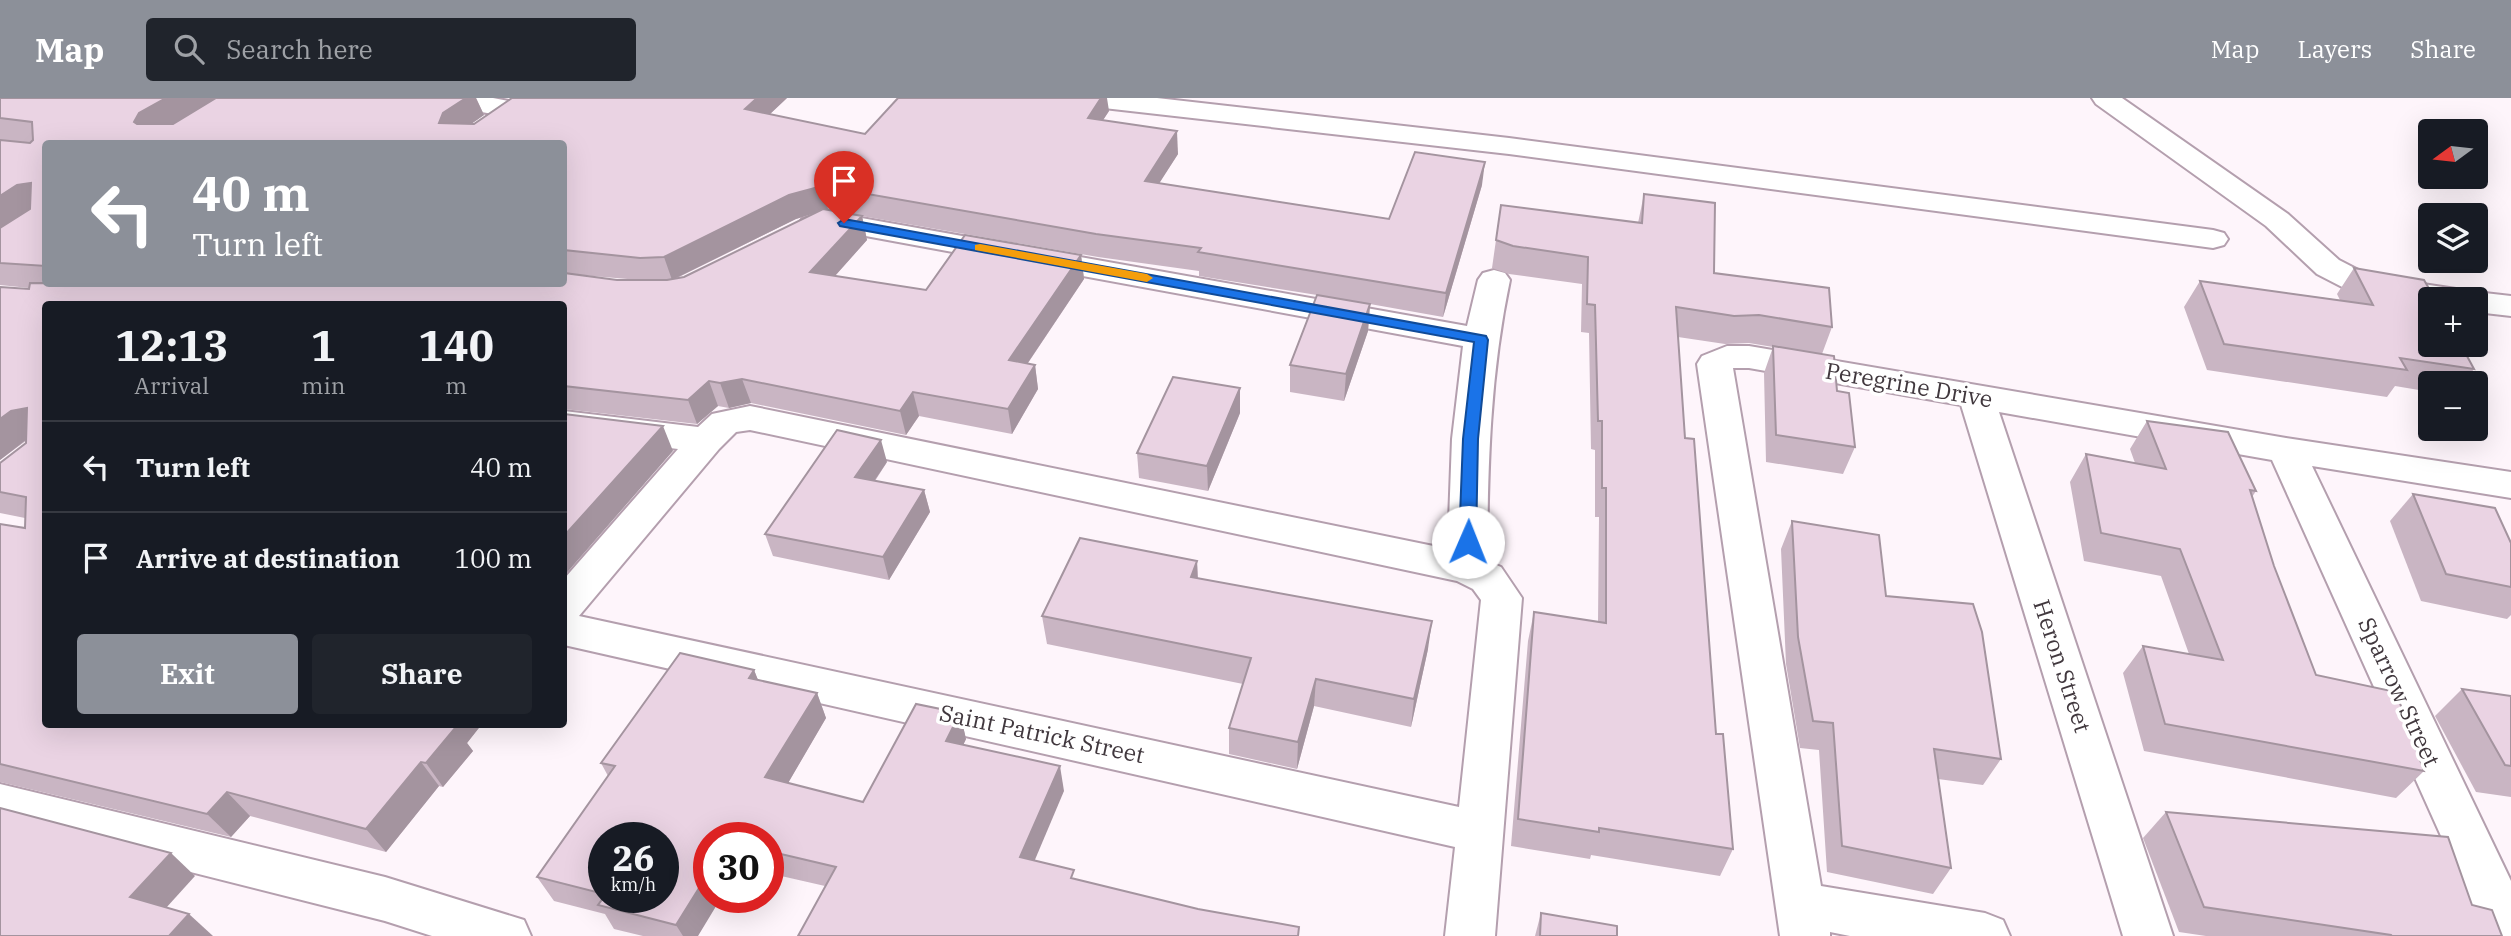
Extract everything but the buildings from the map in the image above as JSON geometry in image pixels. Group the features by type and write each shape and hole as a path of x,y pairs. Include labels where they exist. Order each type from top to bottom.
{"street":[{"path":"447,98 515,110"},
{"path":"1086,98 1509,146 2213,239"},
{"path":"2105,98 2277,220 2328,267 2360,283 2418,294"},
{"path":"785,239 808,227 828,221 844,223 1481,340"},
{"path":"1467,568 1470,439 1481,340 1494,280"},
{"path":"2488,303 2511,306"},
{"name":"Peregrine Drive","path":"1803,921 1714,364 1727,357 1749,357 2286,450 2511,485"},
{"name":"Heron Street","path":"1976,396 2147,936"},
{"path":"567,602 706,440 725,422 750,418 1467,568 1487,578 1502,598 1470,936"},
{"path":"567,423 706,440"},
{"name":"Sparrow Street","path":"2286,450 2511,935"},
{"name":"Saint Patrick Street","path":"567,630 1480,832"},
{"path":"0,804 385,899 506,936"},
{"path":"1803,921 1986,936"}],"slow traffic":[{"path":"980,248 1147,278"}],"route":[{"path":"844,223 1481,340 1470,439 1468,542"}]}
